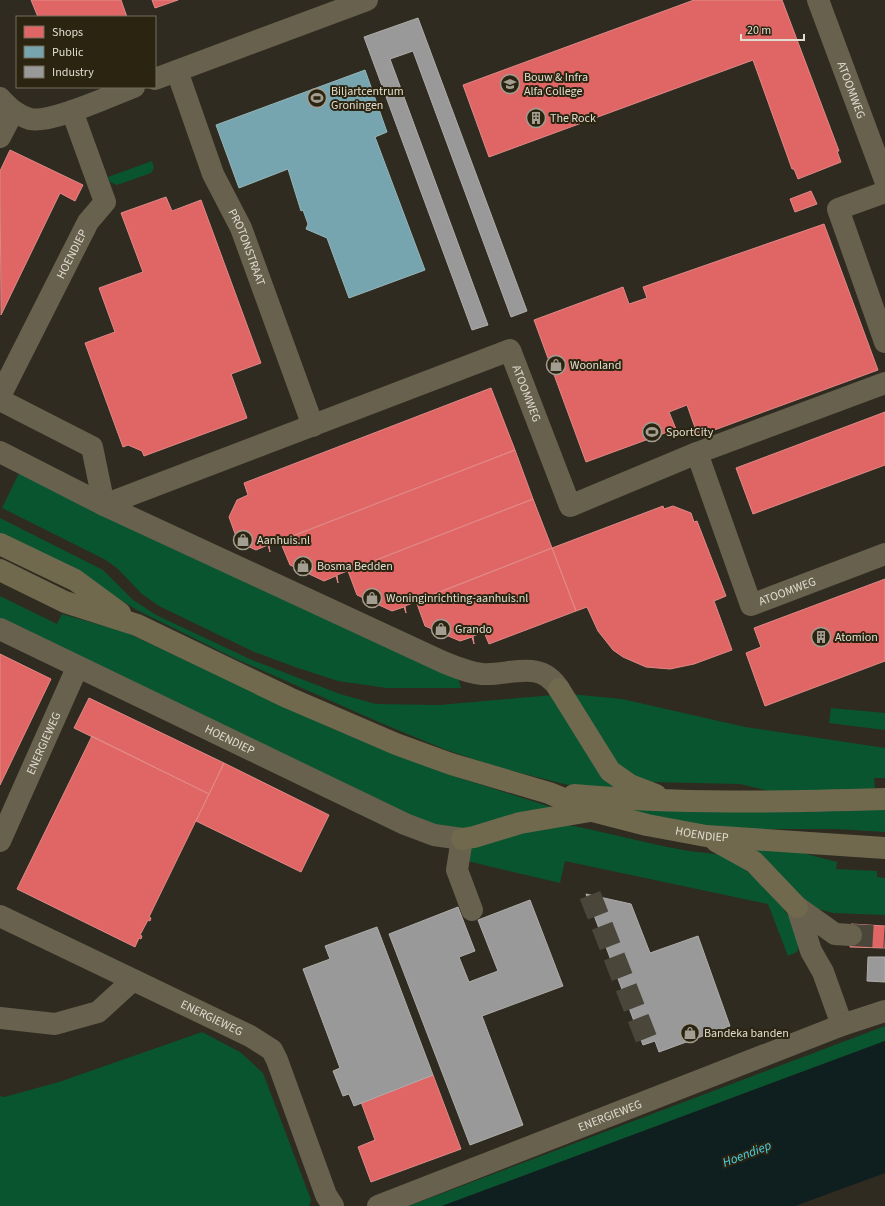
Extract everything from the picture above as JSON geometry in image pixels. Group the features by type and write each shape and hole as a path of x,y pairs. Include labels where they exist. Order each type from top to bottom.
{"main road":[{"name":"HOENDIEP","path":"0,544 75,580 137,625"},
{"name":"HOENDIEP","path":"0,570 65,602 137,625 289,698 396,744 505,782 549,793 593,811 647,825 706,836 885,848"},
{"path":"559,689 610,771 620,779 641,790 683,801"},
{"name":"HOENDIEP","path":"549,793 619,799 683,801 781,802 885,799"},
{"path":"462,839 474,837 520,823 593,811"},
{"path":"706,836 739,852 754,862 797,908"}],"street":[{"path":"156,79 339,5 367,0"},
{"name":"ATOOMWEG","path":"818,0 885,180"},
{"name":"PROTONSTRAAT","path":"177,71 213,174 240,228 313,426"},
{"path":"0,137 6,105 32,119 51,117 72,111 131,88"},
{"name":"HOENDIEP","path":"0,396 88,222 105,202 72,111"},
{"path":"885,192 838,208 885,342"},
{"name":"ATOOMWEG","path":"313,426 510,350 570,506 697,453 885,383"},
{"path":"0,400 92,447 104,505"},
{"path":"104,505 313,426"},
{"path":"0,452 104,505 443,662 482,674 529,671 540,672 553,680 559,689"},
{"name":"ATOOMWEG","path":"697,453 729,548 751,605 885,554"},
{"name":"HOENDIEP","path":"0,629 78,668 405,824 434,835 462,839"},
{"name":"ENERGIEWEG","path":"0,841 78,668"},
{"path":"462,839 457,870 472,910"},
{"path":"797,908 835,934 851,935"},
{"path":"797,908 811,951 823,972 842,1025"},
{"name":"ENERGIEWEG","path":"0,916 250,1036 272,1050 326,1195 333,1206"},
{"path":"0,1018 55,1024 98,1012 133,980"},
{"name":"ENERGIEWEG","path":"378,1206 842,1025 885,1010"}],"green space":[{"path":"152,161 154,168 151,173 117,185 110,182 108,177"},
{"path":"21,469 458,677 461,688 387,688 338,681 252,651 159,606 142,594 117,568 104,559 2,508"},
{"path":"0,518 103,570 132,599 156,615 252,660 340,694 376,704 439,705 553,695 624,787 584,789 497,767 444,749 381,723 234,658 137,610 84,578 0,536"},
{"path":"0,596 57,624 62,614 125,632 333,729 444,773 551,807 493,826 435,831 0,621"},
{"path":"570,694 622,699 745,727 885,748 885,778 874,778 875,788 854,792 778,793 740,784 650,782 634,777 619,766"},
{"path":"831,708 885,713 885,730 829,723"},
{"path":"885,805 885,832 836,829 719,829 669,824 616,806"},
{"path":"562,824 669,847 716,854 726,857 749,873 775,898 794,927 798,940 797,952 788,956 768,904 565,861 560,883 467,861 472,844"},
{"path":"779,847 837,862 836,869 877,871 877,877 885,878 885,915 833,913 808,906 753,850"},
{"path":"885,1026 885,1041 442,1206 409,1206"},
{"path":"202,1032 240,1052 263,1073 311,1200 309,1206 0,1206 0,1096 4,1097 59,1082"}],"water":[{"name":"Hoendiep","path":"885,1041 885,1173 795,1206 442,1206"}],"building: Shops":[{"path":"31,0 121,0 127,16 38,16"},
{"path":"152,0 178,0 155,8"},
{"name":"The Rock","path":"694,0 782,0 839,151 837,151 841,162 798,179 794,169 792,169 753,60 489,157 463,85"},
{"path":"10,150 83,185 75,201 60,193 1,315 0,171"},
{"path":"811,191 817,204 795,212 790,199"},
{"path":"166,197 172,211 201,200 261,363 231,374 247,418 144,456 142,451 128,445 123,447 85,343 115,332 99,288 143,272 121,213"},
{"path":"824,224 878,370 698,436 687,405 669,412 676,429 586,462 534,320 623,287 629,304 647,298 643,287"},
{"path":"491,388 515,450 269,545 270,552 268,545 256,550 238,542 229,517 237,500 248,495 244,483"},
{"path":"885,412 885,465 753,514 736,468"},
{"path":"515,450 533,499 337,575 338,583 336,576 324,581 290,565 280,541"},
{"path":"533,499 552,548 405,606 406,613 404,607 392,611 357,595 348,571"},
{"path":"663,506 664,509 673,506 691,513 694,522 697,521 726,596 714,601 732,650 694,664 670,669 646,667 623,657 613,650 598,631 587,607 576,611 552,548"},
{"path":"552,548 576,611 489,644 484,632 473,636 474,644 472,637 460,641 425,626 416,601"},
{"name":"Atomion","path":"885,579 885,661 765,706 746,653 761,647 754,628"},
{"path":"0,654 51,679 0,785"},
{"path":"89,698 224,763 209,794 74,728"},
{"path":"92,736 209,794 149,917 151,918 150,921 148,920 140,935 142,936 141,939 139,938 135,947 17,889"},
{"path":"224,763 329,815 301,872 196,821"},
{"path":"851,924 885,926 885,948 850,947"},
{"path":"433,1075 461,1149 371,1182 358,1147 375,1140 361,1102"}],"building: Public":[{"path":"365,70 387,132 375,137 425,270 349,298 327,238 306,229 308,224 303,210 301,211 288,169 239,188 216,125"}],"building: Industry":[{"path":"418,18 527,311 511,317 413,51 390,59 488,325 472,330 364,37"},
{"path":"586,894 631,904 650,953 698,936 730,1026 659,1052 655,1041 643,1045"},
{"path":"530,900 563,986 482,1016 523,1125 470,1145 389,934 458,907 475,951 459,957 469,982 498,971 478,920"},
{"path":"377,927 433,1075 354,1106 349,1094 343,1096 333,1071 340,1068 303,969 330,959 325,946"},
{"path":"868,957 885,957 885,982 867,981"}],"tunnel":[{"path":"590,895 648,1043"},
{"path":"851,935 885,937"}],"place":[{"name":"Bouw & Infra Alfa College","path":"510,84"},
{"name":"Biljartcentrum Groningen","path":"317,98"},
{"name":"The Rock","path":"536,118"},
{"name":"Woonland","path":"556,365"},
{"name":"SportCity","path":"652,432"},
{"name":"Aanhuis.nl","path":"243,540"},
{"name":"Bosma Bedden","path":"303,566"},
{"name":"Woninginrichting-aanhuis.nl","path":"372,598"},
{"name":"Grando","path":"441,629"},
{"name":"Atomion","path":"821,637"},
{"name":"Bandeka banden","path":"690,1033"}]}
